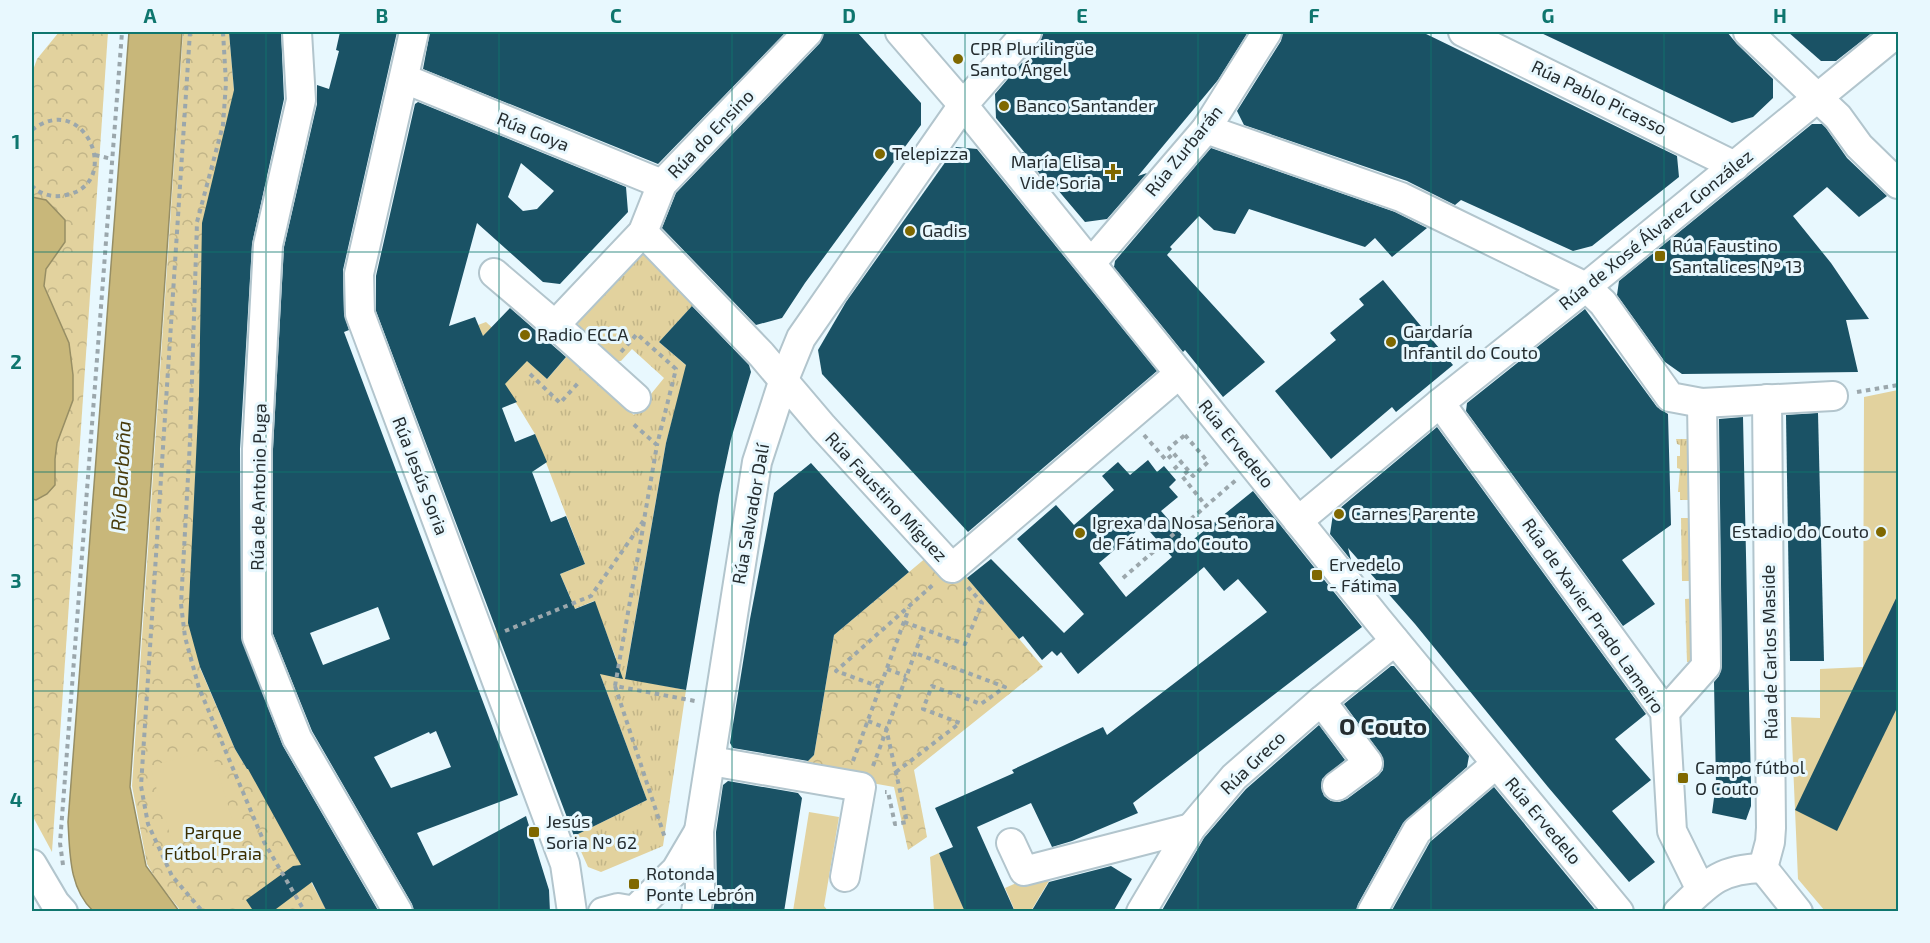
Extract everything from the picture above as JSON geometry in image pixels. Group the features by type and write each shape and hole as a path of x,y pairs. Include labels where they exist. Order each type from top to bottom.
{"street":[{"name":"Rúa de Antonio Puga","path":"297,32 301,100 268,245 258,449 257,637 297,738 398,912"},
{"name":"Rúa Jesús Soria","path":"414,32 359,274 360,314 565,864 572,912"},
{"name":"Rúa do Ensino","path":"555,325 642,232 662,184 808,32"},
{"name":"Rúa Ervedelo","path":"900,32 963,105 1298,521 1619,912"},
{"name":"Rúa Salvador Dalí","path":"696,912 700,889 699,831 757,462 783,382 801,338 963,105 1027,32"},
{"name":"Rúa Zurbarán","path":"1091,263 1206,129 1268,32"},
{"name":"Rúa Pablo Picasso","path":"1463,32 1735,166"},
{"path":"1748,32 1838,117 1859,146 1899,184"},
{"name":"Rúa de Xosé Álvarez González","path":"1298,521 1898,32"},
{"name":"Rúa Goya","path":"405,79 662,184"},
{"path":"1206,129 1401,197 1586,286 1603,303 1670,397 1702,403 1833,396"},
{"name":"Rúa Faustino Míguez","path":"642,232 761,354 783,382 952,568 1179,374"},
{"path":"494,273 555,325 630,406"},
{"name":"Rúa de Carlos Maside","path":"1763,868 1771,828 1767,399"},
{"name":"Rúa de Xavier Prado Lameiro","path":"1440,403 1665,712 1672,831 1701,890"},
{"path":"1665,712 1706,666 1702,403"},
{"name":"Rúa Greco","path":"1141,912 1191,828 1234,777 1395,640"},
{"path":"1321,701 1368,763 1337,786"},
{"path":"711,761 857,786 845,877"},
{"path":"1372,912 1418,831 1496,764"},
{"path":"1011,843 1024,870 1191,828"},
{"name":"Rúa Salvador Dalí","path":"638,911 676,870 699,831"},
{"path":"32,864 55,903 63,912"},
{"path":"1678,912 1713,879 1731,871 1763,868 1798,912"},
{"path":"603,912 618,908 638,911"}],"path":[{"path":"64,874 60,843 122,32"},
{"path":"190,32 141,786 148,824 172,876 202,912"},
{"path":"223,32 226,83 224,116 197,222 190,441 181,604 185,637 199,688 264,843 305,912"},
{"path":"32,130 39,124 52,120 64,120 76,125 86,133 95,155 90,179 70,194 59,197 46,195 32,186"},
{"path":"95,155 112,159"},
{"path":"619,354 637,334 676,369 657,445 615,686 668,847"},
{"path":"530,374 560,403 583,378"},
{"path":"1833,396 1899,385"},
{"path":"630,406 657,445"},
{"path":"1144,435 1166,460 1174,453"},
{"path":"1185,435 1208,462 1192,476 1174,453 1169,448 1185,435"},
{"path":"1174,469 1182,462"},
{"path":"1123,578 1253,465"},
{"path":"1188,471 1182,476 1206,506"},
{"path":"482,641 591,596 644,520"},
{"path":"880,687 836,671 952,568 982,603 965,644 904,622"},
{"path":"857,786 868,721 910,605"},
{"path":"857,786 886,728 924,629"},
{"path":"896,772 960,723 923,709 932,686 981,704 1005,687 915,652"},
{"path":"887,669 906,676"},
{"path":"615,686 719,706"},
{"path":"868,721 886,728"},
{"path":"857,786 888,792 895,824 907,822 886,728"}],"green space":[{"path":"59,32 108,32 52,852 32,815 32,73 37,59"},
{"name":"Parque Fútbol Praia","path":"183,32 229,32 234,90 200,668 235,749 247,769 256,766 278,822 327,911 181,911 157,881 147,864 132,786"},
{"path":"642,252 694,304 659,342 687,366 666,443 625,678 686,690 663,846 601,872 588,867 574,836 647,800 597,666 616,658 594,601 498,640 494,631 571,599 560,574 585,564 535,434 499,375 478,325 486,322 547,379 569,354 634,415 664,378 632,349 621,361 608,361 579,335 578,322"},
{"name":"Estadio do Couto","path":"1898,390 1898,911 1825,911 1798,879 1791,717 1820,718 1820,669 1863,667 1864,397"},
{"path":"1676,439 1699,439 1699,500 1680,500 1680,492 1678,492 1680,469 1677,468 1677,456 1680,456 1680,445 1677,444"},
{"path":"1681,518 1698,518 1699,581 1682,581"},
{"path":"940,546 1043,667 914,770 927,837 908,850 894,787 799,770 814,755 834,635"},
{"path":"1699,598 1700,662 1687,662 1685,599"},
{"path":"211,750 235,828 173,845 150,766"},
{"path":"809,812 839,817 824,906 828,911 793,911"},
{"path":"939,853 965,911 934,911 930,857"},
{"path":"1059,864 1031,911 1015,911 1005,888"}],"water":[{"name":"Río Barbaña","path":"129,32 182,32 130,787 146,866 179,911 93,911 79,892 70,858 68,822"},
{"path":"32,197 46,200 65,220 65,242 46,269 44,286 69,343 73,375 73,400 57,443 55,485 47,494 36,500 32,499"}],"building":[{"path":"229,32 281,32 284,99 252,244 240,449 241,637 283,746 379,912 327,912 312,882 272,912 254,912 246,900 293,866 301,865 235,749 200,667 188,623 199,395 202,223 234,90"},
{"path":"340,32 397,32 343,270 344,314 349,330 344,332 518,795 417,833 433,866 526,816 549,890 550,912 414,912 412,904 312,731 273,634 273,449 284,247 317,104 317,85 329,89 339,51 336,50","holes":["378,607 390,639 323,665 310,633","436,731 451,767 391,788 374,757"]},
{"path":"430,32 786,32 658,164 423,69"},
{"path":"824,32 857,32 921,103 921,125 782,318 756,325 662,228 676,193 820,43"},
{"path":"1044,32 1248,32 1218,80 1138,176 1147,173 1107,219 1085,222 1046,176 1043,178 996,118 995,94 1039,43"},
{"path":"1283,32 1422,32 1677,156 1679,177 1592,246 1573,251 1461,200 1455,205 1407,181 1244,125 1237,111 1281,41"},
{"path":"1539,32 1727,32 1773,79 1773,98 1753,117 1732,123"},
{"path":"1788,32 1873,32 1836,61 1821,61"},
{"path":"418,102 626,187 628,212 560,284 543,282 477,223 449,326 475,317 483,336 510,308 566,357 547,379 527,361 505,384 517,402 502,408 515,442 535,434 547,462 532,472 551,522 566,516 585,564 560,574 575,609 595,601 623,679 600,674 647,800 574,836 376,311 376,276 415,104","holes":["521,163 554,191 537,209 523,211 508,197"]},
{"path":"1812,124 1822,124 1847,158 1887,196 1859,217 1827,187 1793,216 1831,263 1869,319 1846,320 1858,372 1682,374 1665,362 1617,295 1619,281"},
{"path":"956,147 977,149 1157,371 968,532 822,374 818,350 846,302"},
{"path":"1211,148 1395,212 1427,228 1392,257 1375,238 1365,247 1249,209 1235,234 1214,230 1199,216 1170,247 1172,249 1167,255 1265,362 1223,397 1114,267 1115,261"},
{"path":"1383,280 1453,365 1396,412 1392,407 1331,459 1275,391 1336,340 1330,333 1364,305 1359,299"},
{"path":"692,306 749,365 751,372 731,439 719,495 686,690 625,679 666,443 686,365 659,342"},
{"path":"1585,309 1657,407 1668,414 1671,525 1622,560 1655,604 1623,626 1466,411 1467,403"},
{"path":"1818,413 1824,661 1790,661 1786,415"},
{"path":"1743,417 1751,785 1751,806 1746,820 1712,813 1716,783 1714,682 1722,666 1719,419"},
{"path":"1437,427 1646,714 1615,739 1651,780 1612,811 1655,862 1629,882 1415,624 1348,548 1351,560 1330,534 1333,514"},
{"path":"1148,460 1157,472 1164,466 1176,480 1169,487 1178,497 1161,511 1189,543 1253,491 1362,627 1133,803 1138,813 1052,847 1031,803 977,827 1015,912 965,912 939,853 953,847 935,808 1014,773 1012,770 1103,727 1107,735 1267,612 1238,579 1224,591 1204,567 1078,674 1061,652 1057,656 1052,651 1042,660 1023,636 1019,639 967,578 991,559 1064,633 1084,614 1017,539 1056,505 1074,525 1114,490 1102,476 1118,462 1130,475","holes":["1144,525 1172,557 1126,597 1099,563"]},
{"path":"811,463 909,572 834,635 814,755 808,761 733,748 730,743 774,493"},
{"path":"1899,592 1899,704 1837,831 1795,810"},
{"path":"1391,666 1394,666 1469,756 1467,767 1403,823 1358,904 1356,912 1161,912 1204,838 1246,789 1319,725 1345,760 1322,779 1321,787 1324,796 1331,801 1339,802 1347,799 1378,776 1383,770 1384,762 1381,754 1344,704"},
{"path":"728,781 798,793 802,798 784,912 713,912 717,889 716,832 723,785"},
{"path":"1494,787 1597,912 1391,912 1430,842"},
{"path":"1111,866 1132,879 1113,912 1031,912 1049,882"}],"place":[{"name":"CPR Plurilingüe Santo Ángel","path":"958,59"},
{"name":"Banco Santander","path":"1004,106"},
{"name":"Telepizza","path":"880,154"},
{"name":"María Elisa Vide Soria","path":"1113,172"},
{"name":"Gadis","path":"910,231"},
{"name":"Rúa Faustino Santalices Nº 13","path":"1660,256"},
{"name":"Radio ECCA","path":"525,335"},
{"name":"Gardaría Infantil do Couto","path":"1391,342"},
{"name":"Carnes Parente","path":"1339,514"},
{"name":"Estadio do Couto","path":"1881,532"},
{"name":"Igrexa da Nosa Señora de Fátima do Couto","path":"1080,533"},
{"name":"Ervedelo - Fátima","path":"1317,575"},
{"name":"Campo fútbol O Couto","path":"1683,778"},
{"name":"Jesús Soria Nº 62","path":"534,832"},
{"name":"Rotonda Ponte Lebrón","path":"634,884"}],"district":[{"name":"O Couto","path":"1383,727"}]}
